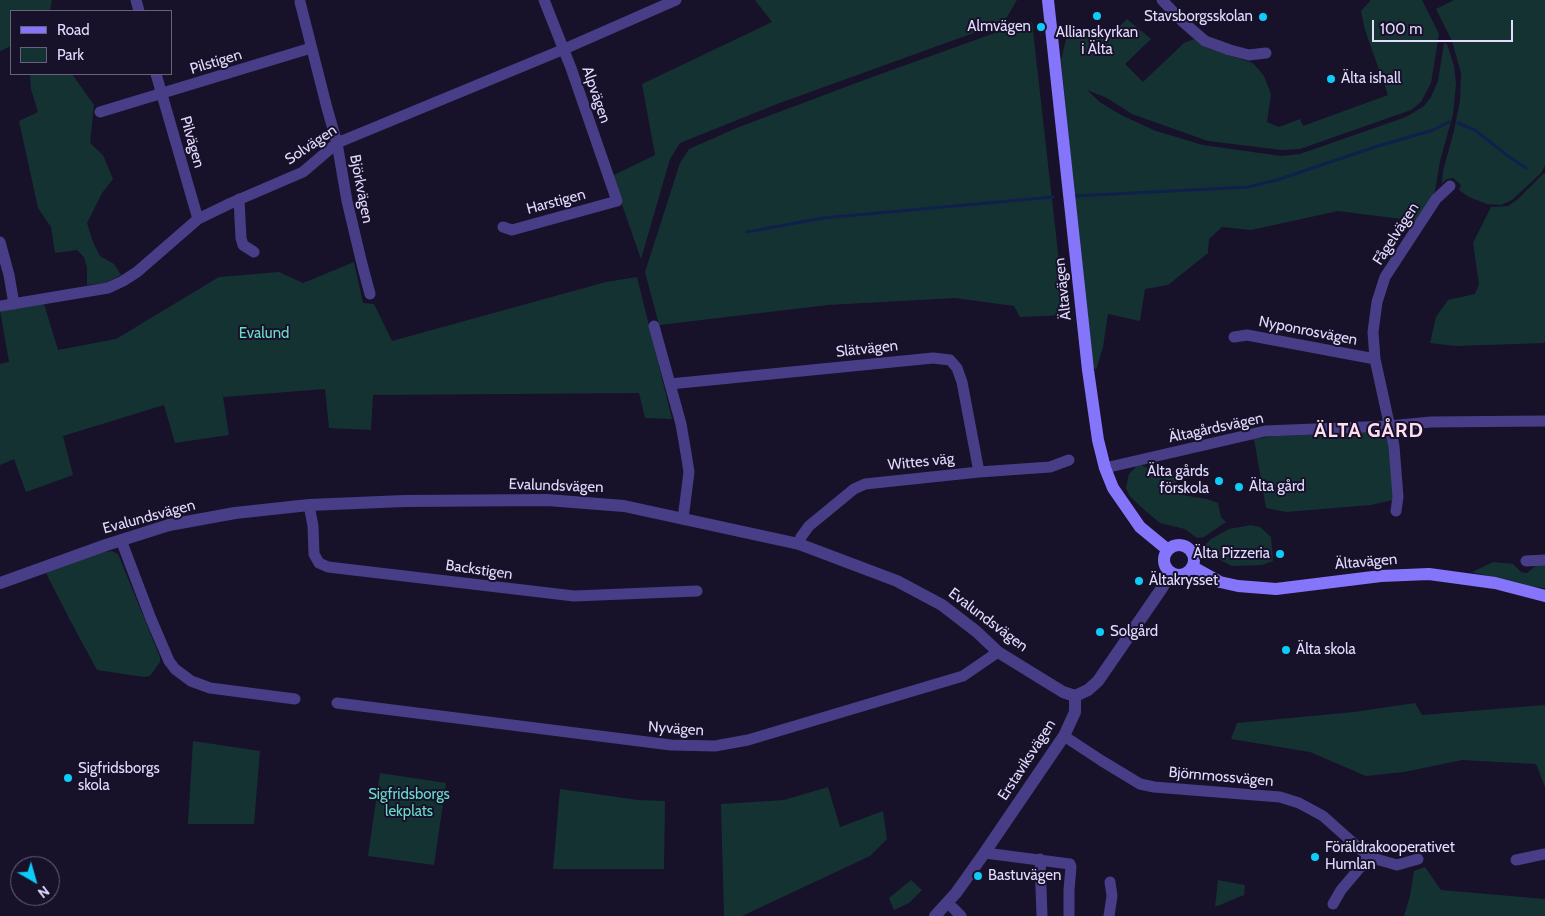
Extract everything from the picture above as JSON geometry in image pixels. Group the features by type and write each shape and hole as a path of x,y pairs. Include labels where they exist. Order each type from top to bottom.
{"main road":[{"name":"Ältavägen","path":"1048,0 1088,370 1098,440 1105,468 1113,488 1140,527 1168,550"},
{"path":"1182,545 1189,548 1194,555 1193,567 1185,574 1176,575 1171,572 1164,562 1168,550 1182,545"},
{"name":"Ältavägen","path":"1193,567 1220,582 1238,586 1276,589 1365,577 1429,574 1495,583 1545,596"}],"street":[{"name":"Alpvägen","path":"544,0 617,201"},
{"name":"Solvägen","path":"0,306 108,288 137,272 198,219 239,199 303,172 337,143 562,50 676,0"},
{"path":"1162,0 1205,41 1249,55 1266,53"},
{"name":"Björkvägen","path":"300,2 326,108 337,143 347,201 370,294"},
{"name":"Pilstigen","path":"100,112 312,48"},
{"name":"Pilvägen","path":"156,75 198,219"},
{"name":"Fågelvägen","path":"1396,511 1398,497 1394,446 1375,360 1373,332 1377,302 1385,277 1436,199 1450,186"},
{"path":"239,199 241,238 244,245 254,252"},
{"name":"Harstigen","path":"503,228 512,230 617,201"},
{"path":"0,242 14,304"},
{"path":"654,326 681,424 689,472 683,519"},
{"name":"Nyponrosvägen","path":"1234,337 1247,335 1375,360"},
{"name":"Slätvägen","path":"670,384 933,358 950,360 957,368 962,382 979,472"},
{"name":"Ältagårdsvägen","path":"1105,468 1265,431 1389,426 1431,422 1545,421"},
{"name":"Wittes väg","path":"799,544 809,526 854,489 865,484 979,472 1050,467 1069,460"},
{"name":"Evalundsvägen","path":"0,583 169,525 235,512 309,505 404,501 547,500 624,506 799,544 897,581 942,605 977,632 998,652 1063,692 1075,696"},
{"name":"Backstigen","path":"309,505 313,526 314,554 319,563 328,567 574,596 697,591"},
{"path":"121,540 150,620 169,661 175,669 191,681 210,688 295,699"},
{"path":"1526,561 1545,560"},
{"path":"1075,696 1088,690 1098,681 1171,572"},
{"name":"Nyvägen","path":"337,703 662,744 715,746 748,740 963,676 998,652"},
{"name":"Erstaviksvägen","path":"935,916 956,893 985,853 1064,736 1075,712 1075,696"},
{"name":"Björnmossvägen","path":"1064,736 1140,784 1154,787 1280,797 1299,802 1323,816 1369,857 1397,865 1418,859"},
{"path":"985,853 1070,864 1072,867 1069,890 1070,916"},
{"path":"1516,860 1545,854"},
{"path":"1333,904 1341,890 1369,857"},
{"path":"1040,859 1042,916"},
{"path":"1110,882 1112,896 1110,916"}],"green space":[{"path":"0,0 52,0 50,10 10,10 10,46 0,51"},
{"path":"755,0 1017,0 1004,22 777,104 680,143 670,159 641,259 612,176 655,155 642,84 772,22"},
{"path":"1371,0 1422,0 1439,34 1431,83 1421,102 1411,110 1300,149 1282,150 1208,141 1132,114 1107,98 1087,90 1101,103 1123,116 1156,131 1203,145 1281,156 1300,154 1406,117 1424,106 1431,97 1438,81 1444,43 1447,44 1454,66 1456,84 1453,114 1440,161 1435,191 1417,221 1338,211 1251,230 1222,227 1209,239 1208,253 1168,285 1145,289 1140,321 1108,314 1103,347 1096,370 1091,364 1061,60 1068,31 1118,28 1127,19 1151,39 1125,64 1143,82 1184,43 1194,39 1207,48 1253,63 1264,76 1271,94 1267,122 1279,127 1300,119 1303,126 1388,95 1365,30 1361,11"},
{"path":"1454,0 1545,0 1545,166 1541,173 1512,200 1501,205 1487,204 1469,197 1459,190 1461,185 1453,178 1447,179 1442,183 1443,171 1460,101 1461,73 1452,41 1436,9"},
{"path":"1032,22 1065,315 1020,317 1014,306 955,298 828,305 659,325 645,272 680,163 689,149 739,127 875,76 1006,29"},
{"path":"30,75 73,75 94,105 90,143 103,155 113,179 102,193 87,223 100,256 114,264 121,275 105,283 87,285 87,268 84,257 77,250 55,253 51,227 38,208 19,121 38,112 31,89"},
{"path":"1544,173 1545,342 1456,346 1430,343 1436,317 1448,300 1475,294 1479,284 1473,243 1491,207 1508,206 1518,199"},
{"name":"Evalund","path":"354,262 363,303 374,304 392,341 606,282 637,277 672,419 645,418 639,393 373,395 371,430 329,428 325,389 223,397 229,435 175,443 164,405 63,436 73,475 26,492 14,459 0,465 0,364 9,362 0,310 44,304 58,350 116,339 219,277 279,272 303,283"},
{"path":"1376,432 1385,436 1392,446 1393,500 1371,505 1286,512 1266,508 1254,439 1276,436"},
{"path":"1141,465 1160,478 1170,475 1177,467 1176,494 1207,499 1218,503 1221,517 1226,522 1204,537 1197,538 1185,529 1160,523 1129,495 1126,488 1129,474 1137,466"},
{"path":"1251,525 1260,527 1271,537 1273,561 1262,565 1232,566 1213,556 1205,545 1211,539 1229,529"},
{"path":"111,551 118,554 160,657 160,662 150,676 144,677 97,670 46,573 100,553"},
{"path":"1493,562 1513,564 1521,572 1527,573 1538,564 1545,563 1545,588 1528,586 1472,572"},
{"path":"1415,703 1422,715 1545,705 1545,787 1536,764 1462,760 1404,772 1366,776 1310,752 1231,739 1237,723 1354,712"},
{"path":"193,741 260,751 254,824 188,824"},
{"name":"Sigfridsborgs lekplats","path":"380,773 446,783 434,865 368,856"},
{"path":"828,787 840,827 883,811 887,839 870,856 742,916 724,916 721,804 784,800"},
{"path":"560,789 638,800 665,801 664,869 553,869"},
{"path":"1425,867 1441,890 1545,899 1545,916 1404,916 1410,896 1414,871"},
{"path":"911,880 922,890 909,903 894,910 889,898"},
{"path":"1218,880 1245,885 1244,895 1215,907"}],"waterway":[{"path":"1075,196 1248,187 1277,180 1375,147 1433,130 1449,122"},
{"path":"1458,123 1475,130 1526,168"},
{"path":"747,232 823,218 1053,197"}],"place":[{"name":"Allianskyrkan i Älta","path":"1097,16"},
{"name":"Stavsborgsskolan","path":"1263,17"},
{"name":"Almvägen","path":"1041,27"},
{"name":"Älta ishall","path":"1331,79"},
{"name":"Älta gårds förskola","path":"1219,481"},
{"name":"Älta gård","path":"1239,487"},
{"name":"Älta Pizzeria","path":"1280,554"},
{"name":"Ältakrysset","path":"1139,581"},
{"name":"Solgård","path":"1100,632"},
{"name":"Älta skola","path":"1286,650"},
{"name":"Sigfridsborgs skola","path":"68,778"},
{"name":"Föräldrakooperativet Humlan","path":"1315,857"},
{"name":"Bastuvägen","path":"978,876"}],"district":[{"name":"ÄLTA GÅRD","path":"1369,431"}]}
